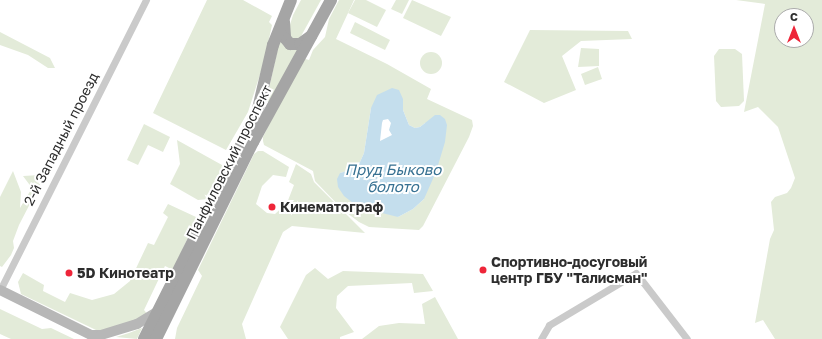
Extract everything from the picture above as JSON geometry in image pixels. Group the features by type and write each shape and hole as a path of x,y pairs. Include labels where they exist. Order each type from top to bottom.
{"main road":[{"name":"Панфиловский проспект","path":"156,339 162,314 257,113 273,45 291,0"},
{"name":"Панфиловский проспект","path":"144,339 162,314 253,142 331,0"},
{"path":"285,12 284,33 286,41 290,44 300,44 312,35"},
{"path":"0,290 94,338 162,314 168,339"}],"street":[{"name":"2-й Западный проезд","path":"0,290 146,0"},
{"path":"541,339 549,325 636,273 687,339"}],"green space":[{"path":"207,0 243,0 272,16 269,22 272,25 264,62 248,112 226,150 153,113"},
{"path":"301,0 321,0 300,38 292,39 288,31 293,15"},
{"path":"339,0 354,0 336,39 387,64 431,89 427,99 472,120 473,126 469,137 423,226 419,230 369,227 359,222 343,210 315,181 313,171 264,145 263,137 302,58 309,60 313,50 325,37 329,19","holes":["403,99 403,110 409,125 415,128 420,127 425,123 424,199 413,209 398,217 340,173 347,171 351,166 360,162 364,153 371,108"]},
{"path":"355,0 366,0 386,10 377,27 348,13"},
{"path":"396,0 409,0 402,14 391,9"},
{"path":"412,0 451,17 441,36 403,18"},
{"path":"736,0 822,0 822,339 775,339 763,320 755,323 770,239 774,230 771,202 775,197 787,193 795,178 778,127 758,107 744,112 765,4"},
{"path":"355,22 390,40 385,50 350,33"},
{"path":"530,30 628,31 632,39 581,41 562,56 576,90 544,103 504,82"},
{"path":"0,32 50,58 55,68 48,68 28,55 0,45"},
{"path":"280,39 286,48 301,48 269,102 266,102"},
{"path":"581,48 599,49 599,66 578,67"},
{"path":"719,49 735,49 742,54 744,101 739,106 721,107 716,101 714,56"},
{"path":"431,52 435,53 441,59 441,67 435,73 431,74 427,73 421,67 420,63 421,59 427,53"},
{"path":"598,67 602,79 585,85 581,74"},
{"path":"144,124 170,137 163,152 148,145 138,165 127,160"},
{"path":"177,140 222,165 223,170 208,199 198,200 170,184 180,164"},
{"path":"258,151 263,151 289,167 286,177 273,175 262,186 256,204 267,213 275,214 287,203 294,185 289,182 296,164 311,174 314,182 365,233 292,226 283,232 242,324 246,339 175,339 177,328 202,276 198,270 254,154"},
{"path":"48,169 19,225 13,241 14,248 11,255 2,267 0,266 0,197 13,171 21,192 20,208 32,188 23,176 40,175"},
{"path":"168,204 196,217 196,220 173,270 165,266 144,310 149,316 108,330 96,330 21,294 18,282 23,273 44,285 43,291 65,302 70,293 92,300 114,294 130,281 148,243 154,245 168,217 163,213"},
{"path":"315,268 328,279 343,271 423,274 433,291 414,293 412,283 348,286 337,296 336,308 354,332 340,337 340,339 288,339 280,327 306,275"},
{"path":"435,297 458,339 362,339 379,326 399,323 425,324 422,304"},
{"path":"0,309 42,329 51,328 74,339 11,339 0,334"},
{"path":"142,328 137,339 116,337 129,333"}],"water":[{"name":"Пруд Быково болото","path":"392,88 399,90 403,99 403,110 409,125 415,128 420,127 435,115 440,115 445,119 447,125 445,142 436,172 424,199 413,209 398,217 358,207 344,196 338,187 337,179 340,173 347,171 351,166 360,162 364,153 371,108 377,95","holes":["388,119 391,123 389,130 392,135 380,141 383,120"]}],"place":[{"name":"Кинематограф","path":"272,207"},
{"name":"Спортивно-досуговый центр ГБУ \"Талисман\"","path":"483,270"},
{"name":"5D Кинотеатр","path":"69,273"}]}
